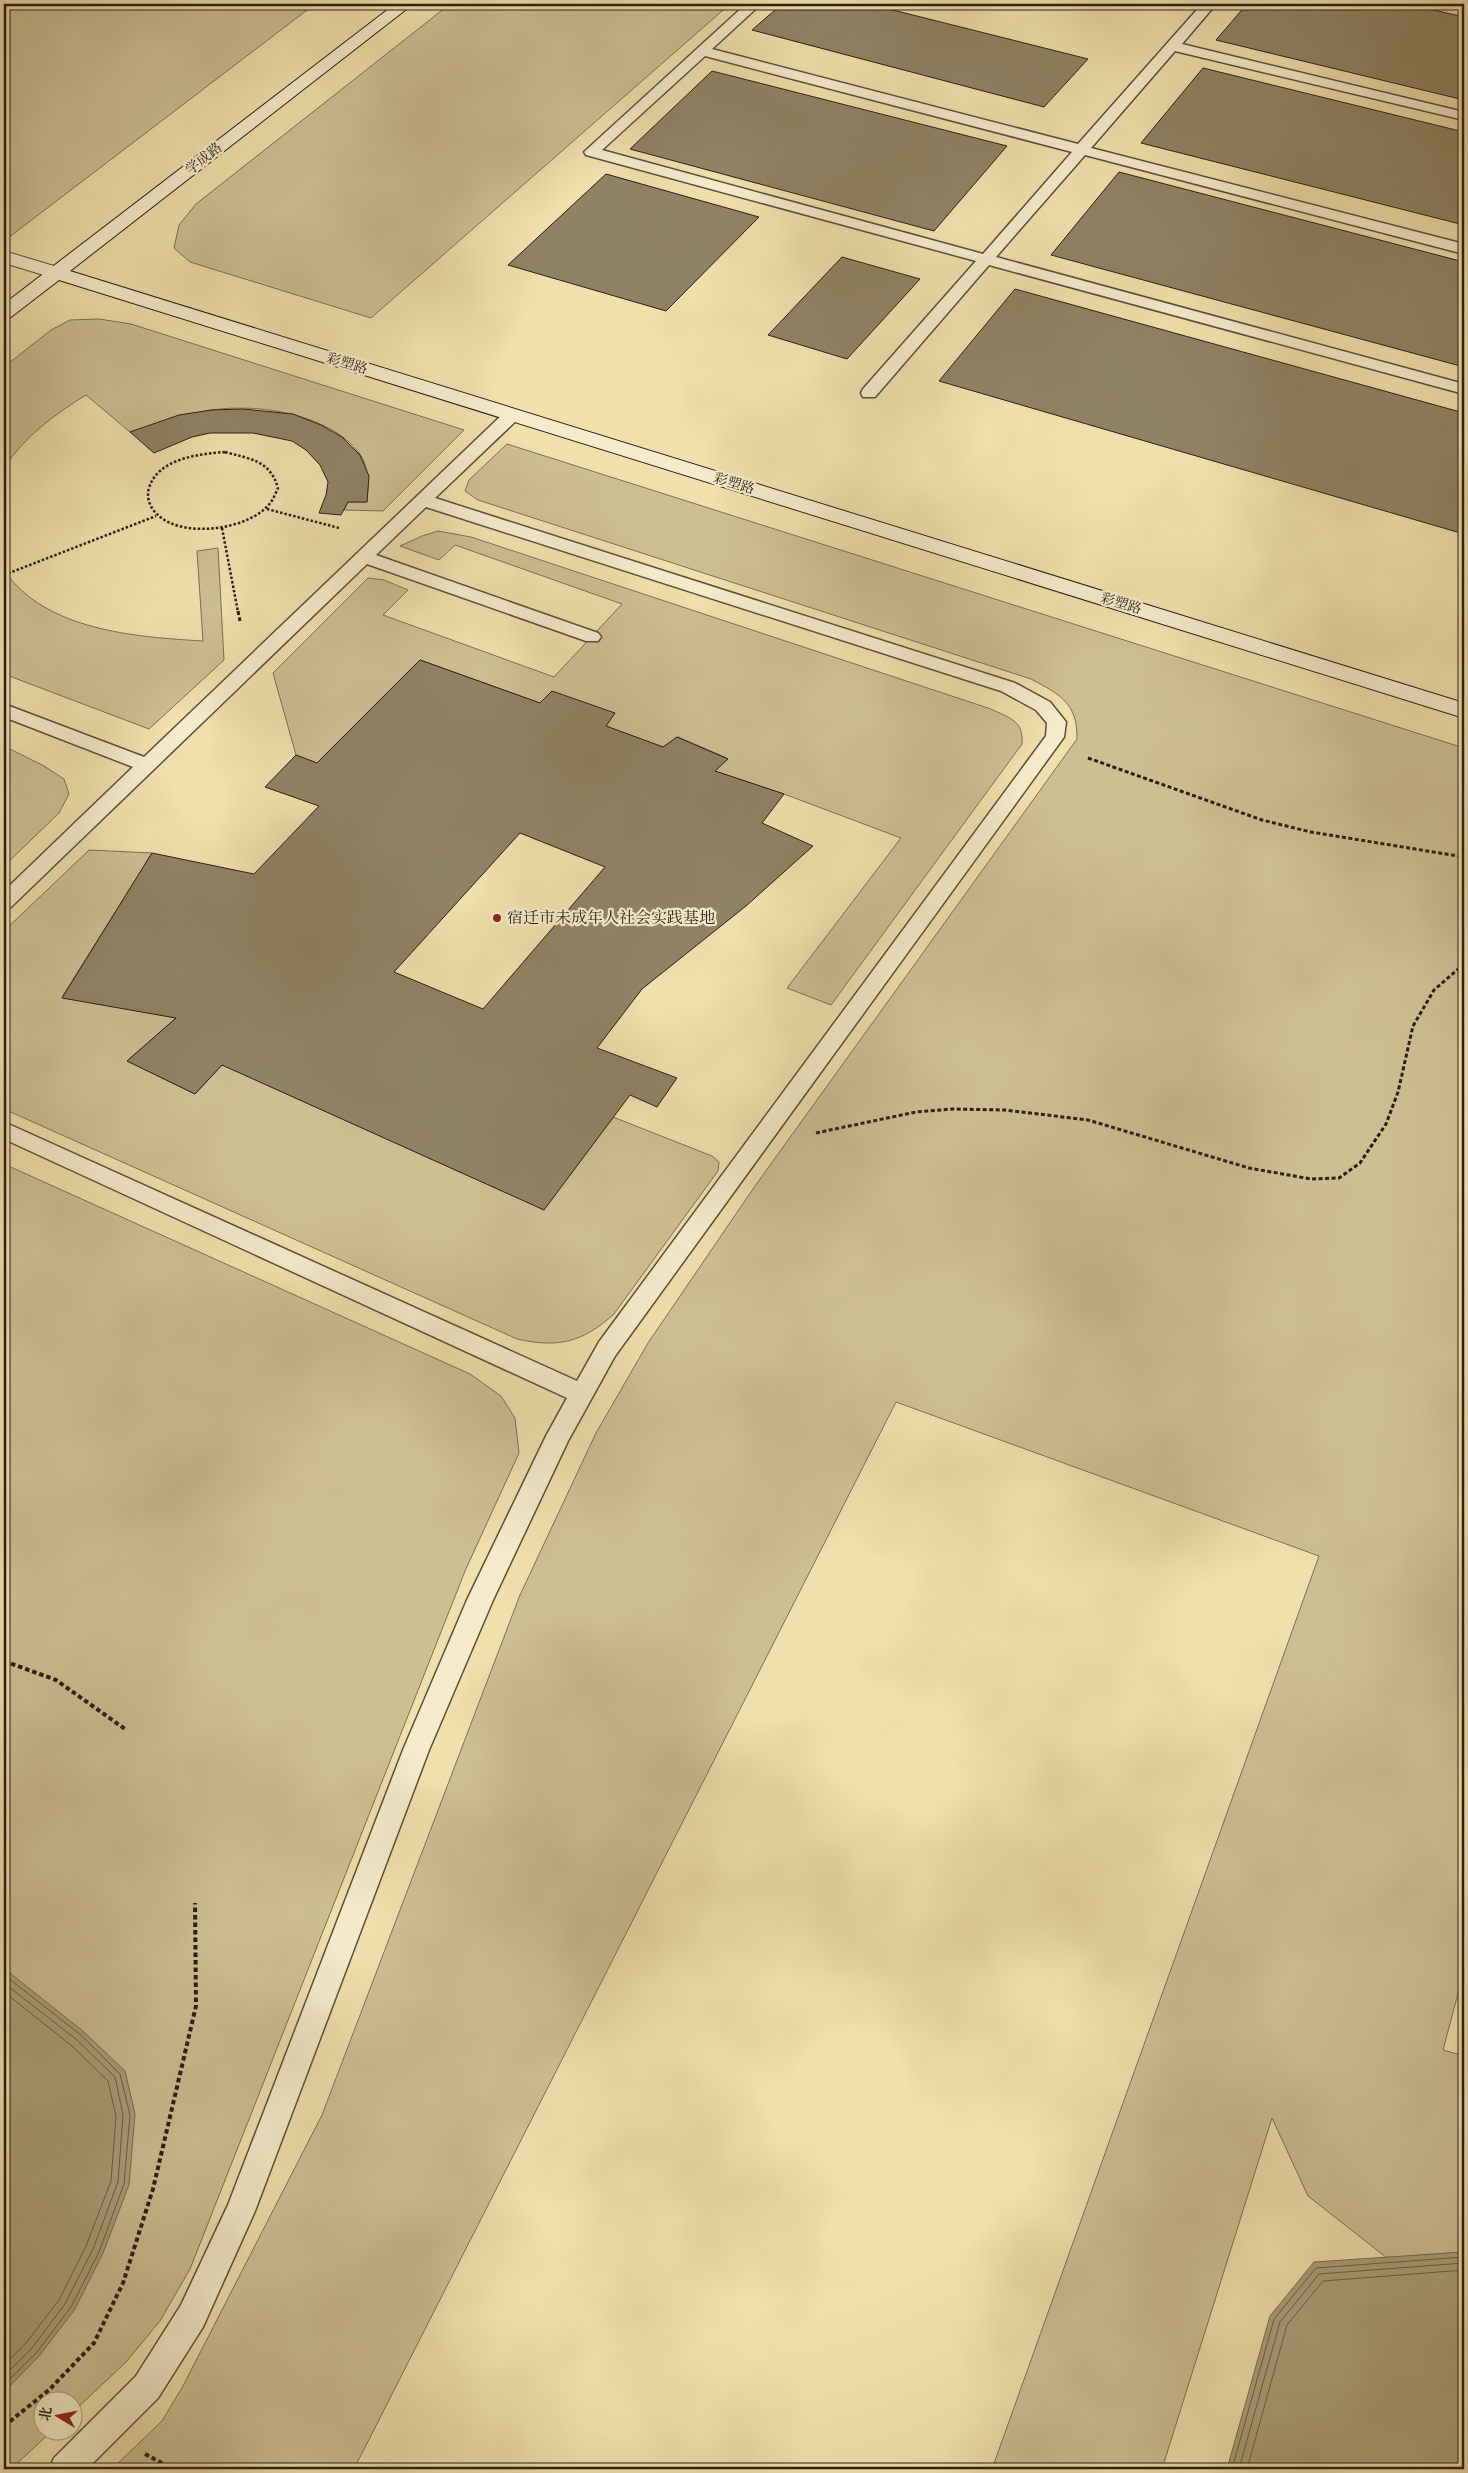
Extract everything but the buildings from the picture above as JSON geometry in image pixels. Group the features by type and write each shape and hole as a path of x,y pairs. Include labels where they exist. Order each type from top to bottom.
{"street":[{"name":"学成路","path":"4,313 404,4"},
{"name":"彩塑路","path":"4,257 1464,711"}],"lane":[{"path":"754,4 591,152 1464,389"},
{"path":"869,392 1209,4"},
{"path":"1172,46 1464,116"},
{"path":"702,51 1464,249"},
{"path":"4,902 512,415"},
{"path":"66,2469 147,2387 192,2316 240,2211 420,1741 484,1592 558,1436 607,1350 1055,737 1057,722 1043,706 1008,687 423,500"},
{"path":"363,557 592,636"},
{"path":"4,710 147,765"},
{"path":"4,1130 582,1394"}],"path":[{"path":"225,452 245,455 262,462 273,472 278,484 276,496 267,509 252,519 222,528 190,529 170,524 156,516 148,504 147,492 153,479 166,468 183,459 225,452"},
{"path":"267,509 382,540"},
{"path":"4,575 156,516"},
{"path":"222,528 249,667"},
{"path":"1049,744 1262,820 1340,837 1464,857"},
{"path":"754,1148 916,1112 952,1109 1005,1110 1088,1120 1249,1168 1311,1179 1339,1178 1360,1163 1386,1124 1398,1092 1413,1026 1434,990 1464,964"},
{"path":"4,1660 56,1680 125,1729"},
{"path":"4,2426 49,2390 94,2343 123,2283 153,2189 196,2006 195,1903"}],"shaded area":[{"path":"4,4 315,4 4,241"},
{"path":"450,4 730,4 371,318 190,262 174,248 179,225 196,204"},
{"path":"99,319 131,324 464,430 383,511 344,510 348,502 367,502 368,490 367,472 363,460 347,440 331,429 312,421 292,414 271,410 230,408 212,410 130,432 86,395 41,427 21,446 4,468 4,367 51,330 70,320"},
{"path":"507,444 1464,748 1464,1971 1443,2050 1464,2056 1464,2252 1387,2258 1308,2196 1272,2118 1162,2469 992,2469 1319,1556 896,1402 354,2469 112,2469 162,2421 183,2386 322,2115 520,1595 596,1433 648,1343 755,1186 1077,739 1074,717 1065,701 1031,679 478,500 465,491 469,480"},
{"path":"438,531 471,537 991,709 1018,725 1021,730 1022,744 831,1005 787,988 901,838 784,794 715,771 727,758 678,737 663,747 606,726 615,713 540,703 420,660 317,763 296,755 273,673 368,578 384,580 408,590 383,615 554,677 622,604 455,545 439,560 400,546"},
{"path":"218,548 224,660 149,729 4,674 4,570 22,590 43,606 68,618 94,627 122,633 203,641 197,551"},
{"path":"4,746 44,766 64,779 69,794 59,813 4,866"},
{"path":"89,850 152,853 62,997 176,1018 127,1061 195,1094 222,1065 613,1117 712,1156 719,1162 718,1171 614,1314 602,1324 580,1337 557,1343 531,1342 517,1339 4,1109 4,931"},
{"path":"4,1164 470,1374 501,1396 515,1418 519,1453 465,1571 190,2269 160,2321 126,2362 82,2404 82,2390 32,2390 32,2440 42,2440 11,2469 4,2469"}],"water":[{"path":"4,1963 11,1974 84,2032 125,2071 135,2114 129,2185 103,2253 75,2309 40,2355 4,2392"},
{"path":"1464,2252 1464,2469 1227,2469 1270,2316 1314,2262"}],"place":[{"name":"宿迁市未成年人社会实践基地","path":"497,918"}]}
